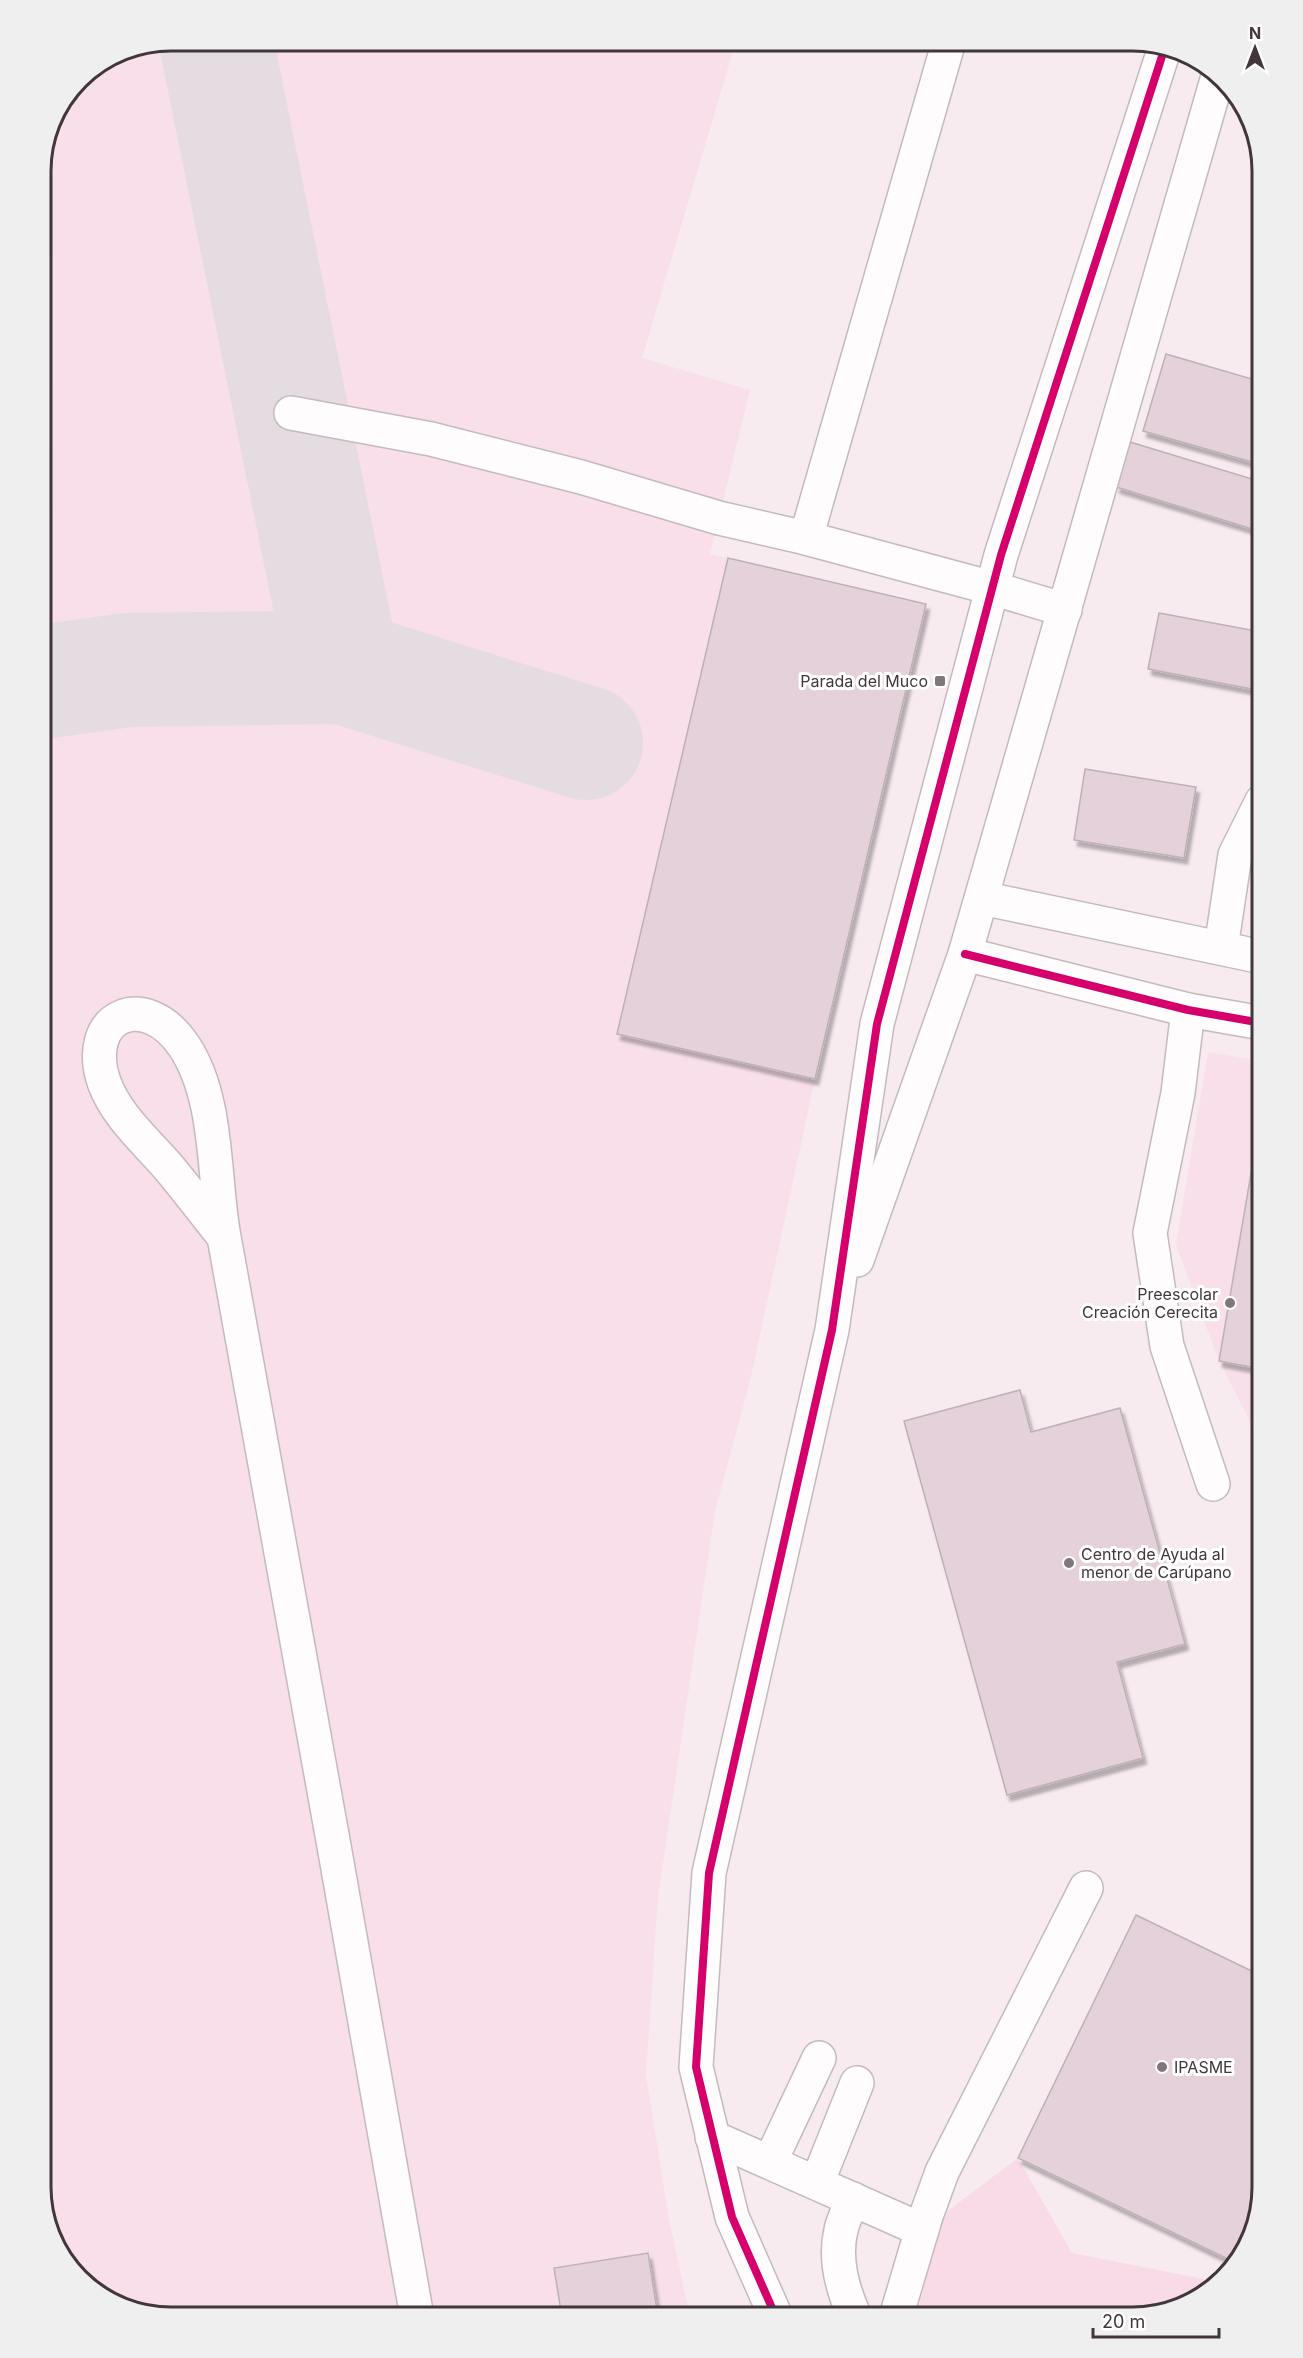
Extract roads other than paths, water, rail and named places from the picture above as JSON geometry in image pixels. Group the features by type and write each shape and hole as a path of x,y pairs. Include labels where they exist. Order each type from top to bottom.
{"street":[{"path":"806,538 946,51"},
{"path":"772,2307 732,2217 696,2067 710,1873 832,1329 877,1024 992,588 1162,55"},
{"path":"832,1329 965,954 1215,85"},
{"path":"291,413 431,440 581,477 719,518 806,538 1065,610"},
{"path":"1221,948 1235,855 1252,822"},
{"path":"982,898 1252,955"},
{"path":"965,954 1188,1010 1252,1021"},
{"path":"1188,1010 1178,1093 1150,1233 1167,1346 1213,1484"},
{"path":"224,1237 169,1168 123,1116 105,1084 98,1056 108,1025 125,1014 144,1013 169,1027 185,1047 202,1085 215,1151 218,1204 224,1237 334,1846 415,2307"},
{"path":"898,2307 914,2227 939,2133 1067,1890 1086,1888 914,2227"},
{"path":"770,2162 819,2058"},
{"path":"817,2183 857,2083"},
{"path":"712,2137 914,2227"},
{"path":"850,2307 839,2265 841,2230 853,2199"}],"place":[{"name":"Parada del Muco","path":"940,681"},
{"name":"Preescolar Creación Cerecita","path":"1230,1303"},
{"name":"Centro de Ayuda al menor de Carúpano","path":"1069,1563"},
{"name":"IPASME","path":"1162,2067"}]}
